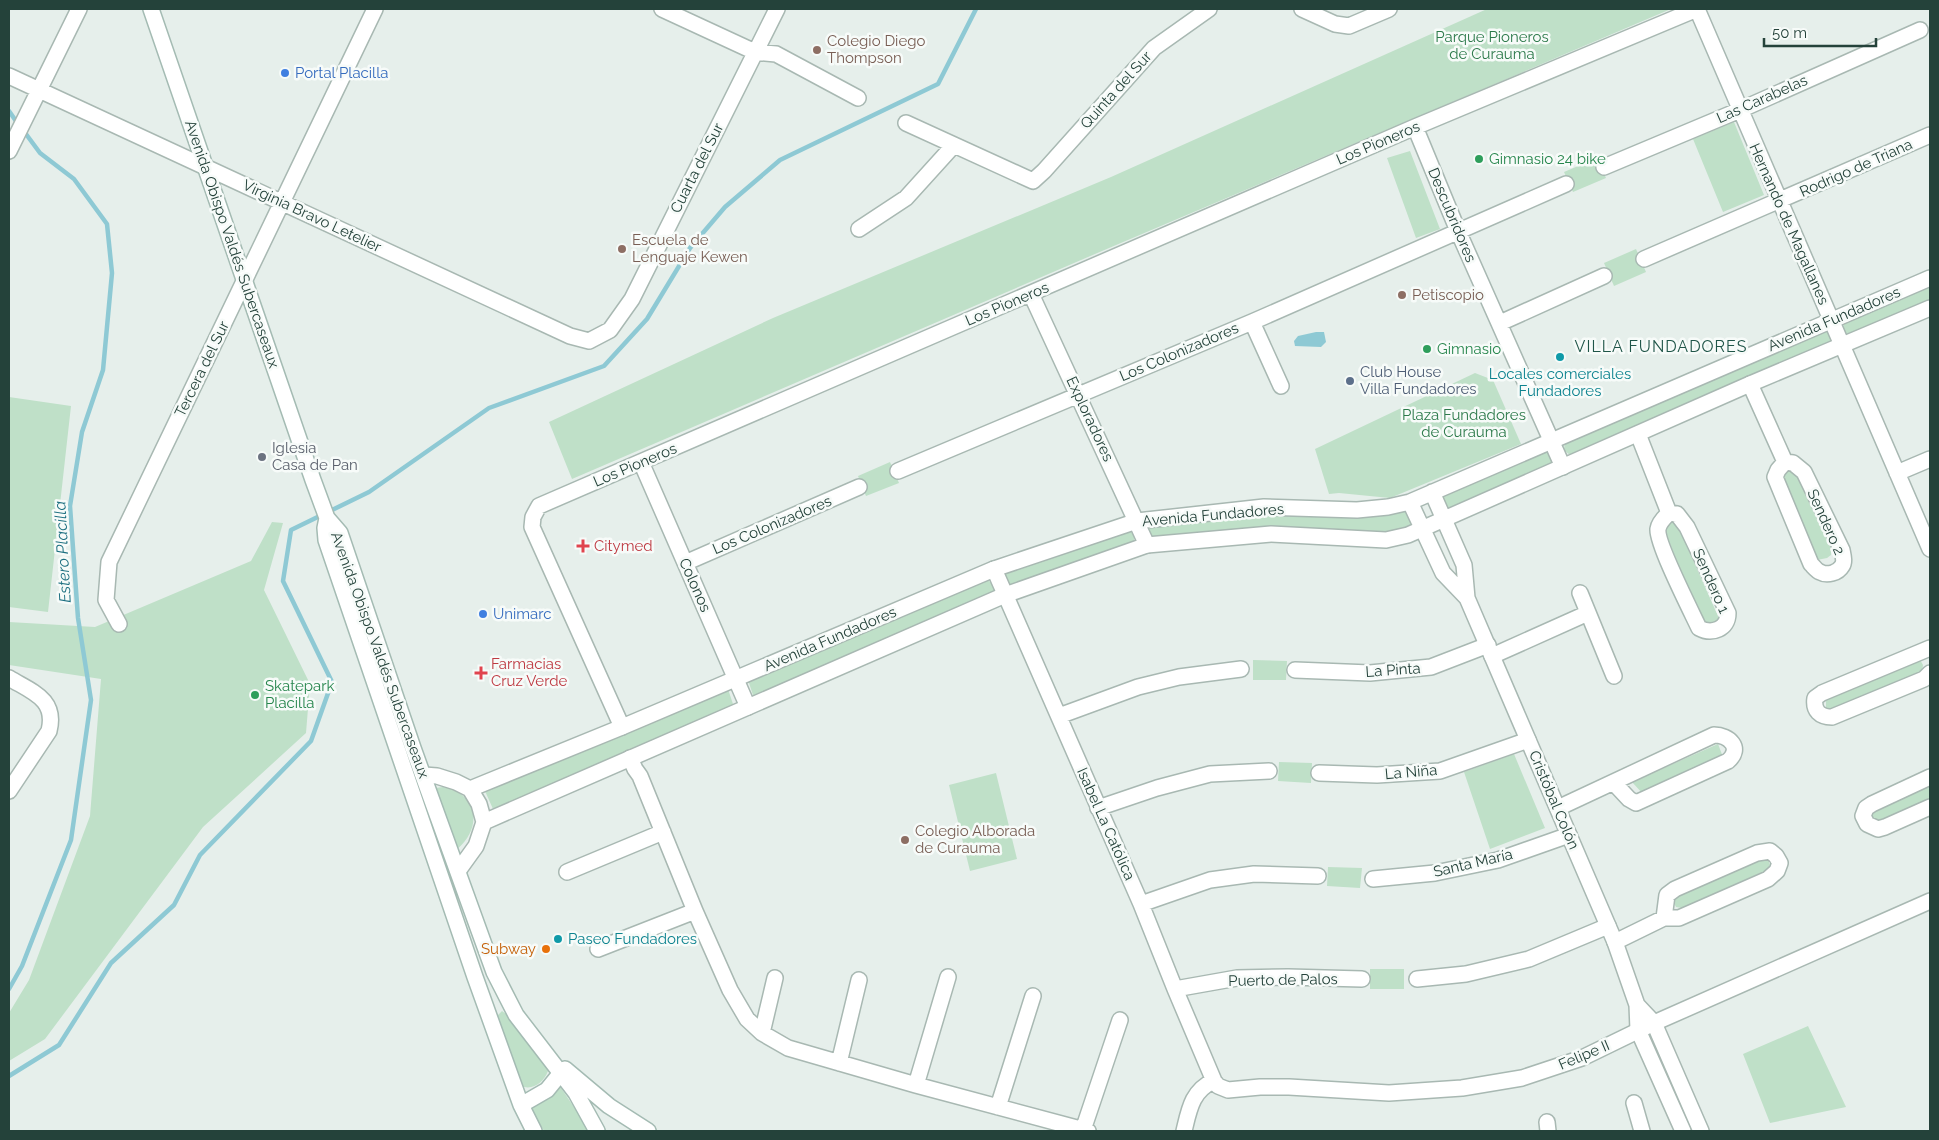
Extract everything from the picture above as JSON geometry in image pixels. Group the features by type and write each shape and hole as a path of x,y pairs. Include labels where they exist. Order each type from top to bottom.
{"street":[{"path":"11,145 79,9"},
{"name":"Avenida Obispo Valdés Subercaseaux","path":"151,9 313,480 327,518 340,534 494,972 516,1015 576,1093 597,1131"},
{"name":"Tercera del Sur","path":"119,624 106,600 108,562 245,282 375,9"},
{"path":"662,9 755,52 776,54 858,98"},
{"name":"Cuarta del Sur","path":"589,341 610,330 632,298 777,9"},
{"name":"Quinta del Sur","path":"954,145 1033,181 1154,48 1209,9"},
{"path":"1302,9 1335,24 1349,26 1389,9"},
{"name":"Hernando de Magallanes","path":"1697,9 1930,550"},
{"name":"Los Pioneros","path":"622,727 532,527 539,506 1415,127 1697,9"},
{"name":"Las Carabelas","path":"1604,167 1740,110 1920,30"},
{"name":"Virginia Bravo Letelier","path":"9,76 35,94 205,166 570,336 589,341"},
{"path":"859,230 906,198 954,145 906,123"},
{"name":"Descubridores","path":"1415,127 1458,231 1563,468"},
{"name":"Rodrigo de Triana","path":"1644,259 1930,135"},
{"path":"1458,231 1566,184"},
{"name":"Los Colonizadores","path":"898,471 1252,322 1458,231"},
{"path":"1500,324 1604,276"},
{"name":"Avenida Fundadores","path":"470,789 622,727 994,569 1137,521 1264,507 1357,510 1388,507 1410,502 1930,278"},
{"name":"Exploradores","path":"1031,294 1147,545"},
{"name":"Avenida Fundadores","path":"484,822 1005,595 1147,545 1271,534 1386,540 1408,536 1750,384 1930,308"},
{"path":"1252,322 1281,386"},
{"path":"1750,384 1785,462"},
{"path":"1638,434 1669,513"},
{"path":"1897,473 1930,459"},
{"name":"Colonos","path":"641,462 748,707"},
{"name":"Sendero 2","path":"1785,462 1799,466 1804,472 1842,550 1844,560 1842,566 1837,571 1830,574 1821,573 1811,564 1775,477 1785,462"},
{"name":"Los Colonizadores","path":"685,563 860,487"},
{"name":"Cristóbal Colón","path":"1432,492 1464,565 1467,598 1608,926 1637,1005 1638,1030 1683,1131"},
{"name":"Cristóbal Colón","path":"1410,502 1443,573 1467,598"},
{"name":"Sendero 1","path":"1669,513 1677,514 1687,527 1728,613 1728,620 1724,626 1715,630 1698,628 1663,549 1658,535 1658,528 1669,513"},
{"name":"Avenida Obispo Valdés Subercaseaux","path":"327,518 325,528 329,549 395,745 521,1105 534,1131"},
{"name":"Isabel La Católica","path":"994,569 1141,904 1174,989 1214,1080"},
{"path":"1580,593 1614,676"},
{"name":"La Pinta","path":"1295,670 1370,673 1431,667 1490,650 1588,613"},
{"path":"1930,650 1822,693 1815,698 1814,704 1818,714 1824,717 1832,717 1924,679 1930,673"},
{"path":"1058,716 1138,687 1179,677 1241,669"},
{"path":"9,678 40,696 45,701 51,715 49,731 9,791"},
{"path":"1558,808 1714,735 1723,735 1732,742 1735,750 1728,761 1636,803 1629,799 1614,782"},
{"name":"La Niña","path":"1319,774 1377,775 1440,770 1528,740"},
{"path":"630,758 640,776 694,911 730,990 747,1019 762,1033 788,1048 1086,1131 1120,1020"},
{"path":"1098,808 1157,788 1210,774 1269,771"},
{"path":"424,775 437,776 470,789 479,804 484,822 476,846 465,864 458,871"},
{"path":"1930,777 1872,804 1866,808 1863,816 1867,824 1878,829 1886,828 1930,807"},
{"path":"567,872 662,832"},
{"name":"Santa María","path":"1373,879 1435,872 1498,860 1569,835"},
{"path":"1614,942 1664,918 1679,918 1768,879 1777,871 1780,863 1770,851 1757,853 1675,889 1667,895 1664,918"},
{"path":"1141,904 1210,880 1254,874 1318,876"},
{"name":"Felipe II","path":"1214,1080 1218,1086 1228,1090 1288,1087 1389,1092 1462,1088 1522,1078 1574,1061 1638,1030 1930,901"},
{"path":"598,949 694,911"},
{"path":"1417,979 1466,974 1529,959 1608,926"},
{"path":"916,1085 948,977"},
{"path":"762,1033 775,978"},
{"name":"Puerto de Palos","path":"1174,989 1237,978 1362,979"},
{"path":"839,1063 859,980"},
{"path":"998,1107 1033,996"},
{"name":"Cristóbal Colón","path":"1637,1005 1654,1023 1701,1131"},
{"path":"538,1045 610,1106 648,1131"},
{"path":"521,1105 547,1090 560,1074"},
{"path":"1184,1131 1194,1097 1204,1085 1214,1080"},
{"path":"1634,1103 1642,1131"}],"green space":[{"name":"Parque Pioneros de Curauma","path":"1487,9 1671,9 572,479 549,422 773,318 1111,177"},
{"path":"1734,122 1764,195 1723,212 1693,139"},
{"path":"1410,151 1440,229 1416,238 1387,158"},
{"path":"1597,158 1606,178 1573,192 1564,172"},
{"path":"1636,249 1646,272 1614,286 1604,263"},
{"path":"1930,284 1930,302 1850,337 1844,331 1843,321"},
{"path":"1826,329 1832,335 1832,344 1571,456 1564,450 1565,441"},
{"name":"Plaza Fundadores de Curauma","path":"1475,373 1493,380 1521,444 1390,498 1339,493 1329,494 1315,449"},
{"path":"9,397 71,406 48,612 9,607"},
{"path":"1545,450 1550,455 1553,464 1446,510 1440,495"},
{"path":"890,462 899,483 866,496 858,476"},
{"path":"1785,468 1798,470 1831,548 1831,555 1827,558 1817,560 1781,477"},
{"path":"1406,511 1412,522 1411,527 1385,534 1152,540 1148,532 1152,525 1270,512 1376,517"},
{"path":"1669,519 1676,522 1718,616 1718,620 1713,627 1702,622 1663,527"},
{"path":"272,522 283,523 264,590 310,684 306,733 203,827 45,1039 9,1061 9,1013 29,980 90,816 101,679 9,665 9,622 95,627 251,561"},
{"path":"1129,530 1134,535 1134,544 1012,587 1005,579 1005,572"},
{"path":"987,579 994,586 994,597 754,698 748,680"},
{"path":"1919,658 1923,665 1922,672 1829,711 1826,708 1826,698"},
{"path":"1253,660 1287,661 1286,680 1253,680"},
{"path":"728,689 734,707 493,809 485,791"},
{"path":"1718,744 1723,757 1643,794 1632,782"},
{"path":"1514,754 1545,828 1490,849 1464,772"},
{"path":"1279,762 1312,763 1311,783 1278,781"},
{"path":"996,773 1017,859 970,871 949,785"},
{"path":"1930,783 1930,803 1876,826 1869,814 1871,812"},
{"path":"443,787 464,796 473,812 471,831 457,849 435,788"},
{"path":"1762,857 1768,859 1770,865 1767,870 1682,908 1676,907 1673,901 1674,895"},
{"path":"1328,867 1362,868 1360,888 1327,886"},
{"path":"1370,969 1404,969 1404,989 1370,989"},
{"path":"502,1011 547,1068 548,1071 544,1079 534,1086 521,1086 497,1016"},
{"path":"1808,1026 1846,1107 1770,1123 1743,1054"},
{"path":"559,1085 589,1131 544,1131 530,1107 549,1099"}],"water":[{"path":"1324,332 1326,342 1321,347 1295,346 1294,341 1298,336"}],"waterway":[{"path":"9,1076 59,1045 111,963 174,905 200,855 311,741 332,682 283,581 291,530 369,492 489,408 604,366 647,319 690,248 725,207 780,160 938,84 976,9"},
{"name":"Estero Placilla","path":"9,111 18,124"},
{"name":"Estero Placilla","path":"9,989 22,966 71,840 91,700 78,618 70,506 82,432 103,370 112,273 107,224 74,179 40,153 23,130"}],"place":[{"name":"Colegio Diego Thompson","path":"817,50"},
{"name":"Portal Placilla","path":"285,73"},
{"name":"Gimnasio 24 bike","path":"1479,159"},
{"name":"Escuela de Lenguaje Kewen","path":"622,249"},
{"name":"Petiscopio","path":"1402,295"},
{"name":"Gimnasio","path":"1427,349"},
{"name":"Locales comerciales Fundadores","path":"1560,357"},
{"name":"Club House Villa Fundadores","path":"1350,381"},
{"name":"Iglesia Casa de Pan","path":"262,457"},
{"name":"Citymed","path":"583,546"},
{"name":"Unimarc","path":"483,614"},
{"name":"Farmacias Cruz Verde","path":"481,673"},
{"name":"Skatepark Placilla","path":"255,695"},
{"name":"Colegio Alborada de Curauma","path":"905,840"},
{"name":"Paseo Fundadores","path":"558,939"},
{"name":"Subway","path":"546,949"}],"district":[{"name":"VILLA FUNDADORES","path":"1661,346"}]}
